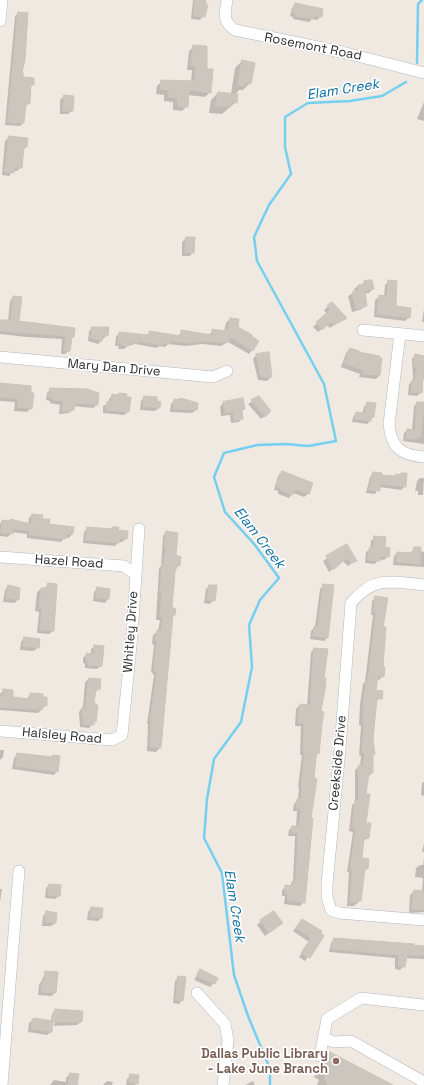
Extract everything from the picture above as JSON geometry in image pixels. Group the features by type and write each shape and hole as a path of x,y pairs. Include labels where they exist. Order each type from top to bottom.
{"street":[{"path":"0,21 2,0"},
{"name":"Rosemont Road","path":"227,0 225,18 227,25 235,30 342,52 424,73"},
{"path":"362,330 424,336"},
{"path":"400,334 389,424 390,435 394,445 402,452 411,456 424,457"},
{"name":"Mary Dan Drive","path":"0,357 213,377 227,371"},
{"name":"Whitley Drive","path":"122,735 132,636 139,529"},
{"name":"Hazel Road","path":"0,557 124,566 135,574"},
{"name":"Creekside Drive","path":"424,585 390,582 372,584 360,593 351,603 340,748 327,884 327,897 331,910 339,913 424,920"},
{"name":"Halsley Road","path":"0,731 112,740 122,735"},
{"path":"2,1085 19,871"},
{"path":"197,993 225,1024 228,1040 223,1085"},
{"path":"320,1056 327,1019 361,998 424,1005"},
{"path":"324,1037 333,1042 352,1041 424,1082"}],"building":[{"path":"195,0 206,1 206,5 208,5 205,17 194,16"},
{"path":"295,3 323,9 322,17 314,16 314,19 296,16 296,14 293,13"},
{"path":"18,12 28,13 25,60 22,72 23,77 34,78 34,85 31,85 30,104 26,103 24,123 8,122"},
{"path":"193,45 207,46 207,69 213,69 211,93 189,90 188,107 178,106 177,98 168,97 169,90 160,89 161,80 195,81 196,66 191,66"},
{"path":"242,60 255,63 251,84 245,82 244,86 238,85"},
{"path":"218,92 238,94 237,103 231,102 230,107 216,106"},
{"path":"64,95 74,96 73,111 63,111"},
{"path":"9,136 28,138 27,147 24,147 22,168 14,168 14,173 5,172"},
{"path":"186,237 195,237 194,253 185,252"},
{"path":"372,280 374,289 365,291 367,306 356,309 352,292 358,291 358,285 365,284 364,281"},
{"path":"388,280 397,281 396,306 411,308 410,318 377,314 379,295 387,296"},
{"path":"13,296 22,297 19,321 75,328 70,351 64,351 66,336 0,331 0,320 11,320"},
{"path":"332,302 347,318 334,325 331,322 322,330 316,322 330,310 327,306"},
{"path":"230,318 239,319 238,327 259,341 253,351 230,337 229,342 225,343 206,341 190,343 170,341 170,344 162,343 162,345 138,341 138,343 129,343 129,346 118,343 119,332 149,335 149,331 181,336 181,330 212,335 212,329 225,331 225,329 228,329"},
{"path":"92,327 109,327 108,336 103,335 102,341 91,338"},
{"path":"350,348 359,352 380,356 379,358 382,358 380,375 363,374 363,370 344,363"},
{"path":"269,352 272,377 261,377 256,354"},
{"path":"415,354 424,356 422,393 411,392 412,380 415,380 417,367 414,367"},
{"path":"0,383 31,386 31,393 34,393 32,409 18,407 18,399 1,397"},
{"path":"50,388 87,389 99,393 98,405 75,403 74,410 70,410 70,412 62,411 63,401 53,400 53,397 49,397"},
{"path":"119,393 127,394 126,397 131,397 129,412 106,410 107,401 111,402 112,394 119,395"},
{"path":"144,396 157,397 157,401 161,402 160,408 143,406"},
{"path":"259,396 271,411 265,417 251,400"},
{"path":"180,398 198,403 197,410 173,409 174,399 180,400"},
{"path":"243,398 245,409 242,410 243,419 234,420 233,412 225,413 223,402"},
{"path":"367,402 376,403 374,417 372,417 371,421 355,419 356,412 365,413"},
{"path":"417,402 424,402 421,437 417,437 417,439 406,438 407,429 415,430"},
{"path":"282,471 313,483 309,494 295,489 293,495 280,490 281,488 276,486"},
{"path":"373,472 382,473 382,475 395,476 396,474 400,475 401,473 407,473 406,487 383,484 380,485 380,491 369,490"},
{"path":"32,514 43,515 42,519 50,519 49,524 74,527 73,534 66,534 66,539 30,535 30,531 13,529 13,534 1,533 2,520 10,521 10,519 31,524"},
{"path":"87,527 112,529 112,527 119,527 118,530 128,531 127,539 120,538 119,543 86,540"},
{"path":"166,531 178,533 176,555 181,557 180,566 177,566 175,572 172,607 176,609 175,615 173,615 161,748 150,747 150,721 157,672 155,672 154,668 157,641 155,641 157,630 161,631 163,617 160,617 162,591 160,591 162,563 164,563 166,546 164,545"},
{"path":"374,536 386,537 385,547 390,548 389,557 380,556 380,561 368,560 369,548 373,548"},
{"path":"347,544 357,561 352,563 347,558 333,570 326,556"},
{"path":"414,547 421,547 420,564 396,562 397,552 413,553"},
{"path":"48,583 57,584 54,631 40,630 42,608 39,608 41,588 47,588"},
{"path":"323,584 334,585 328,638 313,636 314,626 318,627"},
{"path":"8,585 20,588 19,600 6,598"},
{"path":"209,585 217,585 215,601 207,600"},
{"path":"97,587 110,589 109,599 96,598"},
{"path":"375,596 388,598 383,627 386,627 383,667 385,667 384,677 378,676 376,690 383,691 382,699 377,698 373,739 375,754 373,754 373,773 369,773 366,794 370,794 366,823 371,823 369,838 364,838 362,858 369,859 368,869 365,869 361,901 359,900 358,903 350,902 352,869 350,869 356,828 352,828 355,800 359,801 358,765 363,766 365,752 362,752 364,699 366,680 368,680 376,612 374,612"},
{"path":"24,637 40,639 39,648 23,646"},
{"path":"94,645 104,646 102,666 88,665 88,660 86,660 86,653 94,654"},
{"path":"314,648 328,649 324,678 326,678 325,690 321,711 324,712 319,754 317,753 314,778 317,779 311,818 313,818 305,903 287,900 288,893 285,893 285,885 293,886 294,879 296,879 298,833 291,832 292,826 299,826 301,811 300,808 296,808 297,799 301,799 301,784 305,752 303,752 304,723 298,723 300,704 310,705"},
{"path":"89,678 101,679 100,690 96,689 94,702 98,706 96,722 94,721 94,725 83,724 84,718 82,718 82,708 85,708"},
{"path":"3,689 13,690 13,697 29,699 30,693 43,694 43,697 47,697 47,706 43,705 42,710 0,707 0,696 3,696"},
{"path":"17,753 52,757 53,755 60,756 58,772 16,766"},
{"path":"49,884 61,885 60,896 48,895"},
{"path":"414,890 424,891 424,909 422,910 412,909"},
{"path":"91,907 103,908 102,918 90,917"},
{"path":"46,911 57,913 56,923 45,922"},
{"path":"274,911 283,923 269,933 260,920"},
{"path":"302,919 322,931 321,933 324,936 310,958 301,953 311,938 296,928"},
{"path":"334,938 414,944 413,945 424,946 424,955 407,955 405,967 398,966 399,955 332,949"},
{"path":"200,969 218,978 215,984 197,976"},
{"path":"45,971 58,972 56,993 41,992 42,980 45,981"},
{"path":"178,976 186,977 183,1001 176,1000"},
{"path":"55,1009 83,1011 82,1022 54,1022"},
{"path":"34,1018 53,1021 52,1032 31,1029 32,1020"},
{"name":"Dallas Public Library - Lake June Branch","path":"330,1052 393,1085 328,1085 324,1077 326,1073 321,1070"},
{"path":"70,1073 79,1074 77,1085 68,1085"},
{"path":"130,1074 139,1075 138,1084 129,1082"}],"waterway":[{"name":"Elam Creek","path":"417,63 418,4 422,0"},
{"name":"Elam Creek","path":"270,1085 270,1069 248,1016 234,975 222,873 204,838 207,799 214,759 241,722 252,667 249,625 260,600 279,578 255,545 225,512 214,477 224,453 257,445 286,444 308,446 336,441 324,384 257,261 254,237 269,205 291,174 285,147 285,117 308,103 350,101 382,96 406,82"}],"place":[{"name":"Dallas Public Library - Lake June Branch","path":"336,1061"}]}
